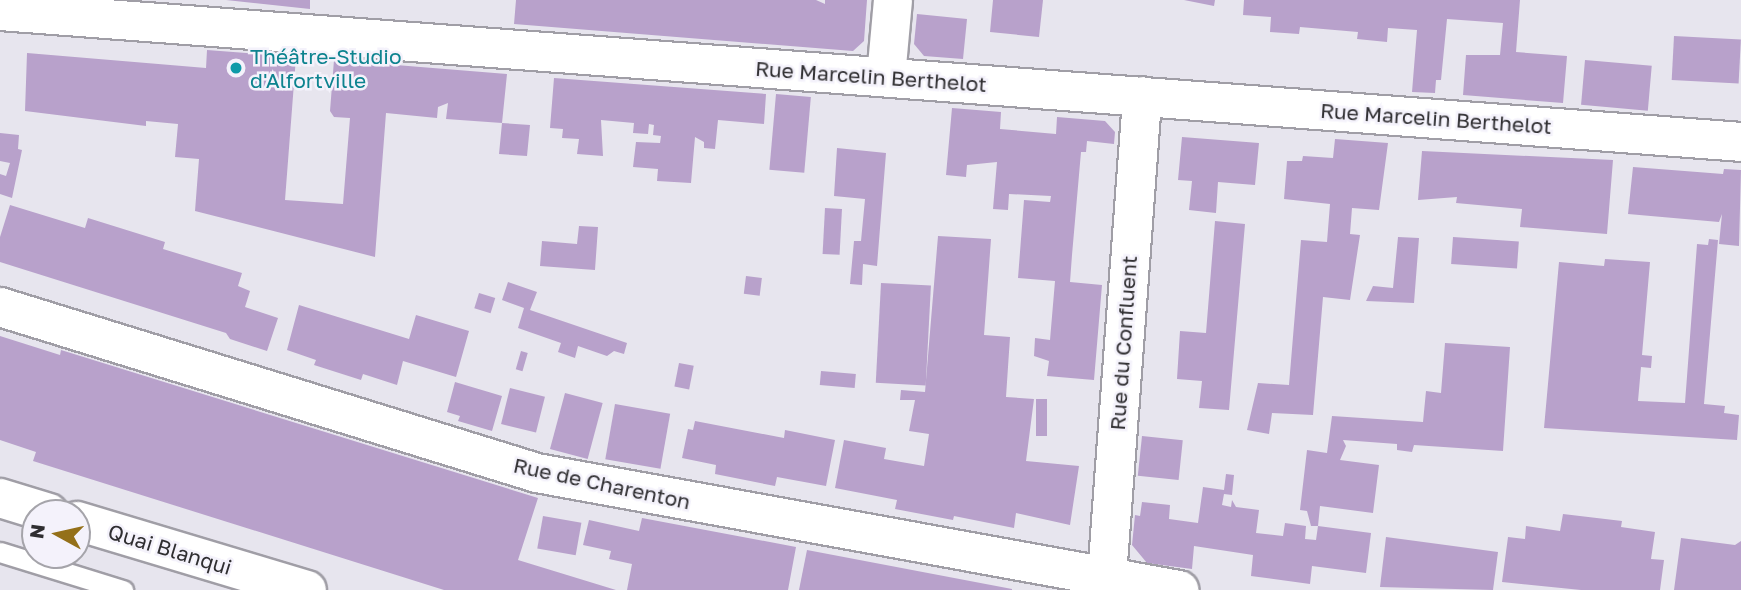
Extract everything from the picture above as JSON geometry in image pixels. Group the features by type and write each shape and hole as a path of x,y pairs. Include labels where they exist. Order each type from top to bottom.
{"street":[{"path":"886,77 892,0"},
{"name":"Rue Marcelin Berthelot","path":"0,11 1741,142"},
{"name":"Rue du Confluent","path":"1107,585 1142,96"},
{"name":"Rue de Charenton","path":"0,307 537,473 1107,585 1179,590"},
{"path":"0,498 21,504"},
{"name":"Quai Blanqui","path":"91,525 307,590"}],"lane":[{"path":"0,552 123,590"}],"building":[{"path":"226,0 310,0 310,9"},
{"path":"516,0 816,0 825,4 825,0 867,0 864,41 853,51 514,24"},
{"path":"993,0 1043,0 1039,37 990,32"},
{"path":"1184,0 1215,0 1214,6"},
{"path":"1244,0 1520,0 1516,52 1567,56 1563,103 1463,95 1466,55 1500,55 1503,23 1447,19 1441,80 1436,80 1435,93 1412,92 1417,30 1388,28 1387,42 1357,39 1358,32 1300,27 1299,34 1270,32 1271,17 1243,15"},
{"path":"917,14 967,19 963,59 924,56 914,44"},
{"path":"1674,36 1741,40 1739,83 1672,80"},
{"path":"207,50 296,57 285,200 343,204 350,118 334,117 330,111 334,60 507,74 502,123 446,119 448,103 438,107 437,118 386,113 375,257 195,211 199,159 175,157 178,124 146,121 146,126 25,111 27,53 206,68"},
{"path":"1585,60 1652,66 1648,111 1581,105"},
{"path":"554,78 766,94 764,124 718,120 715,149 704,148 704,142 695,137 691,183 657,181 658,169 633,167 636,142 660,143 661,136 653,135 654,125 649,124 648,134 633,133 634,123 601,120 603,156 577,154 579,139 562,138 563,129 550,128"},
{"path":"776,94 811,97 804,173 769,170"},
{"path":"952,108 1001,112 1000,129 1056,134 1057,117 1105,121 1115,132 1114,144 1087,141 1086,152 1081,152 1072,255 1070,282 1102,285 1094,380 1047,376 1049,361 1034,356 1035,338 1050,340 1055,281 1018,278 1024,200 1050,202 1051,196 1009,194 1008,210 993,209 997,162 967,165 966,177 946,175"},
{"path":"502,123 530,125 527,156 499,154"},
{"path":"0,133 19,135 18,149 22,150 12,198 0,194 0,174 6,176 10,163 0,161"},
{"path":"1182,137 1259,143 1255,185 1218,182 1216,213 1189,210 1192,181 1178,180"},
{"path":"1335,139 1388,143 1379,210 1352,208 1350,234 1360,235 1350,300 1323,297 1313,415 1272,413 1269,434 1247,430 1258,383 1289,385 1301,240 1327,242 1330,204 1284,199 1287,161 1302,161 1303,156 1333,158"},
{"path":"837,148 886,153 877,266 863,264 862,285 850,284 854,241 861,241 865,199 834,196"},
{"path":"1422,151 1613,160 1607,234 1520,227 1522,209 1456,203 1457,197 1418,200"},
{"path":"1633,167 1723,174 1724,169 1741,170 1739,246 1719,244 1722,214 1719,222 1628,214"},
{"path":"10,205 85,228 88,218 165,242 163,249 242,273 238,286 250,291 245,307 278,318 267,351 230,339 226,333 0,262 0,237"},
{"path":"825,208 842,209 840,255 823,254"},
{"path":"1215,221 1245,224 1229,410 1199,408 1202,381 1177,379 1180,331 1206,333"},
{"path":"579,226 598,227 595,270 540,266 542,241 577,244"},
{"path":"938,236 991,239 984,335 1010,337 1006,397 1034,399 1026,461 1079,466 1070,525 1016,513 1014,528 954,516 953,520 895,509 897,500 835,488 844,440 886,448 884,459 924,466 929,434 909,431 915,400 900,400 901,390 925,392"},
{"path":"1398,237 1419,238 1414,303 1366,301 1373,286 1393,288"},
{"path":"1453,237 1519,242 1517,269 1451,264"},
{"path":"1709,239 1718,240 1704,404 1725,406 1724,413 1739,415 1737,440 1544,428 1559,262 1604,266 1605,259 1650,262 1642,355 1652,356 1651,368 1641,367 1638,401 1685,403 1697,244 1708,245"},
{"path":"746,276 762,278 760,296 744,294"},
{"path":"508,282 537,292 530,310 627,343 624,354 614,351 607,356 578,346 575,358 558,352 561,343 518,328 524,308 502,300"},
{"path":"881,283 931,286 926,385 876,383"},
{"path":"479,293 495,298 491,313 474,308"},
{"path":"299,305 409,339 416,315 469,331 456,377 403,361 397,385 363,374 361,380 314,365 316,360 287,350"},
{"path":"0,336 60,355 61,350 538,498 518,560 616,590 444,590 33,461 36,452 0,440"},
{"path":"1445,343 1510,347 1503,451 1414,445 1412,452 1397,450 1397,444 1343,440 1346,446 1340,460 1379,465 1373,513 1320,506 1318,526 1311,526 1307,511 1300,510 1307,450 1327,453 1332,416 1423,422 1426,391 1441,393"},
{"path":"521,351 528,353 522,371 516,369"},
{"path":"679,363 694,366 689,389 674,387"},
{"path":"821,371 856,374 855,388 820,385"},
{"path":"455,382 502,396 492,431 458,421 460,416 447,412"},
{"path":"510,388 545,397 536,433 501,424"},
{"path":"565,393 603,403 588,459 550,449"},
{"path":"1036,399 1047,399 1047,436 1036,436"},
{"path":"615,404 670,414 660,469 605,459"},
{"path":"695,421 784,438 785,430 835,440 826,486 777,477 775,486 715,474 716,465 682,458 688,429 693,430"},
{"path":"1142,436 1183,440 1179,480 1138,476"},
{"path":"1226,474 1234,475 1232,495 1224,494 1222,505 1231,507 1232,500 1236,507 1259,510 1256,533 1283,536 1285,523 1306,526 1305,539 1316,540 1318,526 1371,533 1366,573 1312,566 1310,584 1251,576 1253,555 1194,546 1192,569 1147,563 1132,545 1135,515 1140,516 1142,502 1170,505 1169,519 1198,523 1203,487 1224,490"},
{"path":"1563,514 1622,521 1621,527 1655,532 1651,559 1664,560 1660,590 1581,590 1502,582 1508,537 1525,539 1526,526 1560,531"},
{"path":"543,516 581,523 576,555 537,548"},
{"path":"642,518 796,547 788,590 627,590 632,564 609,559 611,551 583,545 589,520 639,531"},
{"path":"1386,537 1498,552 1493,590 1380,587"},
{"path":"1681,538 1735,545 1741,541 1741,590 1674,590"},
{"path":"807,550 1012,589 1012,590 799,590"}],"place":[{"name":"Théâtre-Studio d'Alfortville","path":"236,68"}]}
